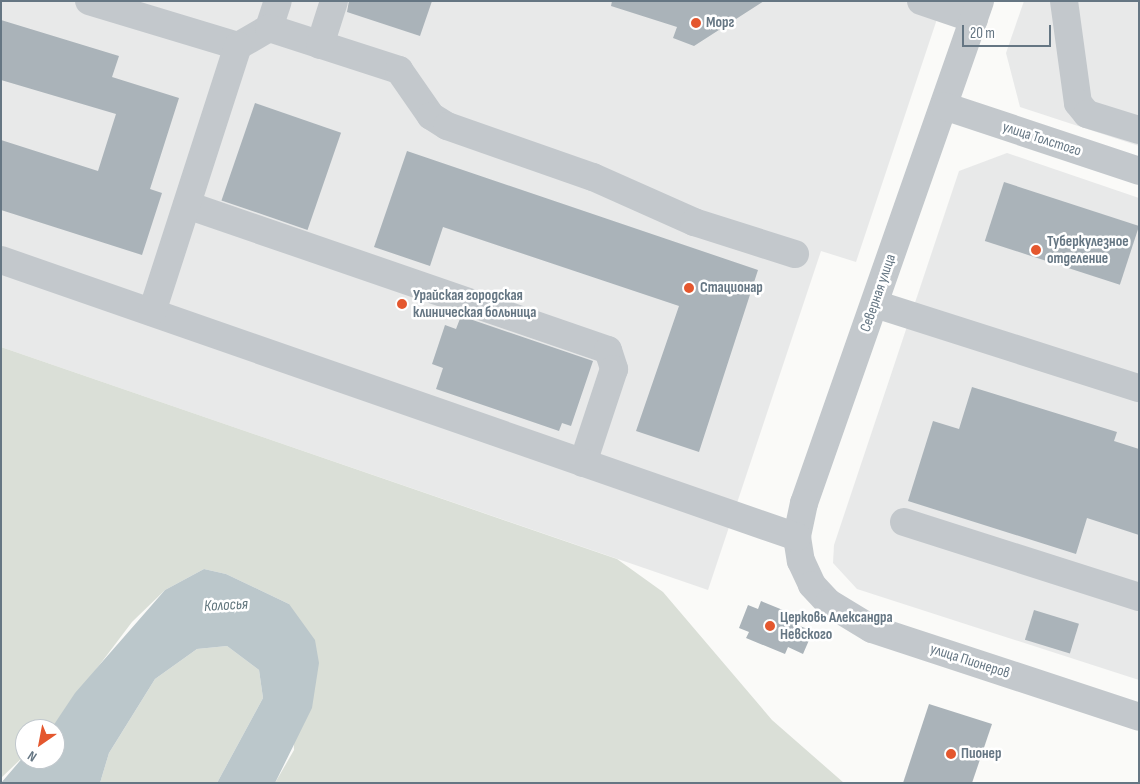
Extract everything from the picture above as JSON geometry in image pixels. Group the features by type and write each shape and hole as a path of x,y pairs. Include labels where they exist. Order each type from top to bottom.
{"street":[{"path":"89,1 238,46"},
{"path":"152,312 238,46 269,28 278,1"},
{"path":"320,45 334,1"},
{"path":"921,1 977,10"},
{"path":"1064,1 1078,103 1087,114 1139,130"},
{"name":"Северная улица","path":"812,585 800,561 797,537 804,503 977,10"},
{"path":"269,28 399,70 431,116 447,126 593,177 694,222 795,254"},
{"name":"улица Толстого","path":"944,106 1139,171"},
{"path":"187,206 608,350 614,369 583,463"},
{"path":"1,260 797,537"},
{"path":"874,304 1139,388"},
{"path":"904,522 1139,596"},
{"name":"улица Пионеров","path":"812,585 829,603 872,629 1139,716"}],"shaded area":[{"name":"Урайская городская клиническая больница","path":"1,1 943,1 856,262 821,251 708,590 1,347"},
{"path":"1024,1 1139,1 1139,146 1020,107 1006,53"},
{"path":"1007,153 1139,198 1139,680 857,589 833,563 834,545 959,171"},
{"path":"1,347 617,559 663,592 772,720 844,783 275,783 294,750 289,604 226,574 204,569 165,590 132,622 59,719 15,719 15,765 1,778"},
{"path":"227,646 259,670 263,698 217,783 100,783 109,753 155,679 197,649"}],"water":[{"name":"Колосья","path":"204,569 226,574 289,604 315,640 319,663 312,708 275,783 217,783 263,698 259,670 227,646 197,649 155,679 109,753 100,783 1,783 15,767 15,769 65,769 65,719 58,719 75,693 165,590"}],"building":[{"path":"349,1 432,1 420,36 347,12"},
{"name":"Морг","path":"612,1 764,1 694,46 673,38 677,27 611,6"},
{"path":"1,20 119,56 112,77 179,98 150,189 162,193 142,255 1,210 1,140 98,171 116,114 1,80"},
{"path":"255,103 341,133 308,230 221,200"},
{"name":"Стационар","path":"407,151 758,270 699,452 636,431 679,306 443,227 430,266 374,247"},
{"path":"1004,182 1139,226 1120,285 985,241"},
{"path":"461,316 593,361 571,426 562,423 559,431 436,389 443,368 432,364 445,325 456,329"},
{"path":"972,387 1117,432 1114,441 1139,449 1139,535 1087,518 1076,554 908,501 933,421 959,429"},
{"name":"Церковь Александра Невского","path":"761,601 800,617 797,625 813,631 803,654 788,647 785,654 746,638 749,632 739,628 748,605 758,609"},
{"path":"1034,610 1079,624 1070,653 1025,640"},
{"name":"Пионер","path":"929,704 992,724 972,783 903,783"}],"place":[{"name":"Морг","path":"696,23"},
{"name":"Туберкулезное отделение","path":"1036,250"},
{"name":"Стационар","path":"689,288"},
{"name":"Урайская городская клиническая больница","path":"402,304"},
{"name":"Церковь Александра Невского","path":"770,626"},
{"name":"Пионер","path":"951,754"}]}
